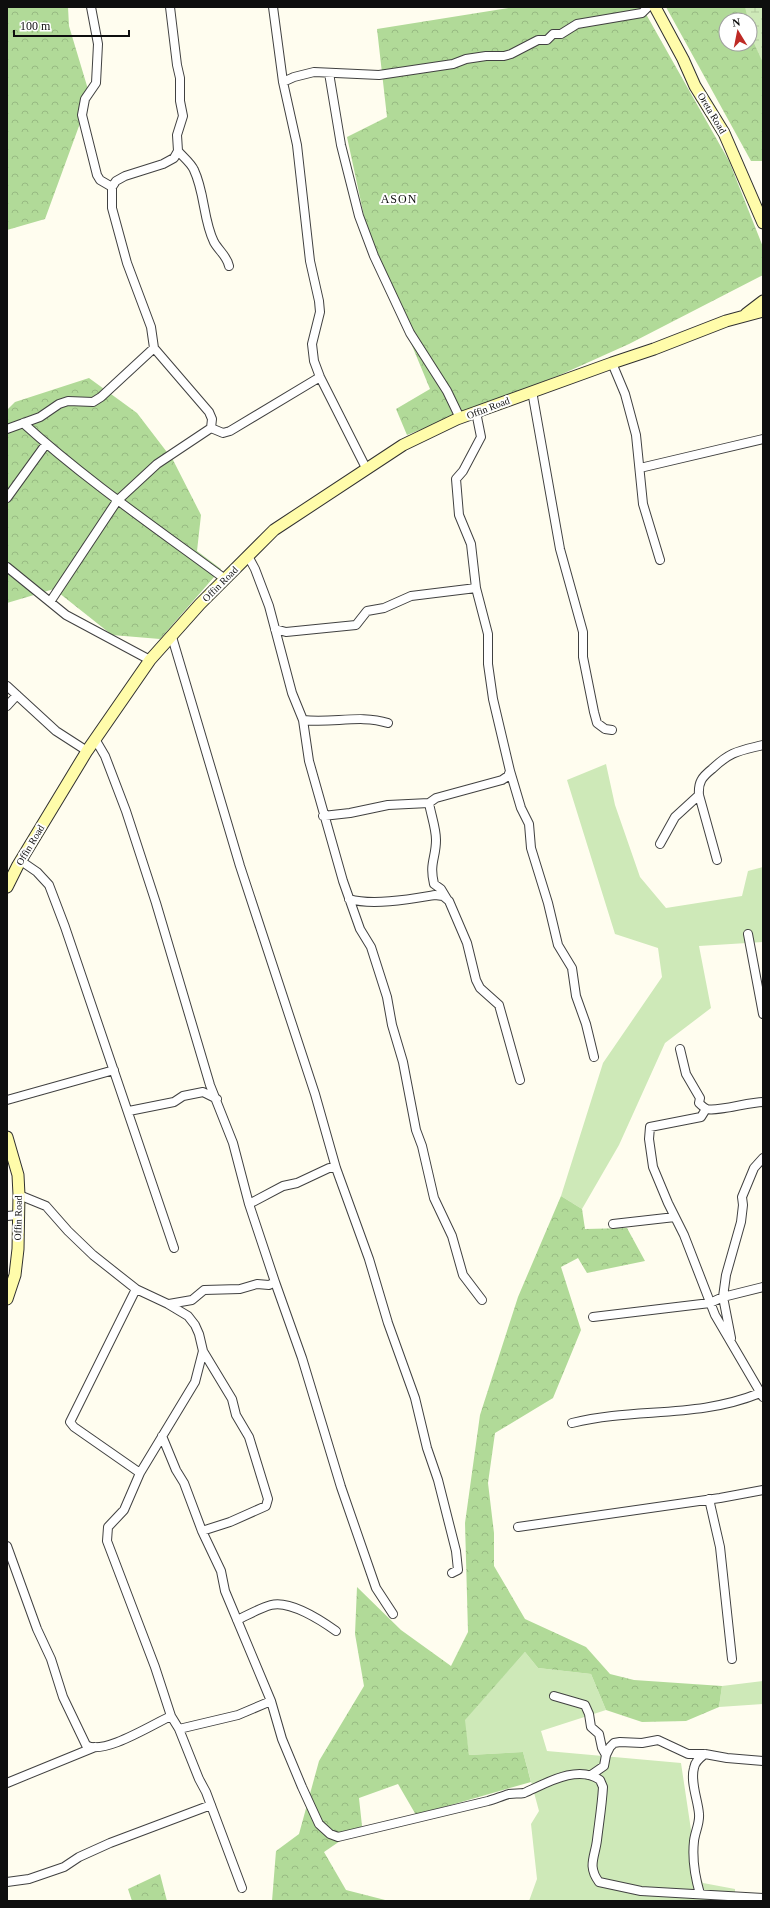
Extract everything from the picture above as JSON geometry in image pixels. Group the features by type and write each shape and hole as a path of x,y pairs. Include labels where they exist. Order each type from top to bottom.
{"street":[{"path":"92,7 98,44 98,65 96,83 85,99 82,115 97,175 100,180 112,187"},
{"path":"50,602 117,500 158,464 211,428 212,419 209,412 154,348 152,326 127,263 112,208 112,187 116,181 125,176 163,164 174,158 178,151 177,135 183,116 180,101 180,78 170,7"},
{"path":"273,7 283,82 297,145 307,240 319,300 320,312 312,344 314,361 320,377 366,468"},
{"path":"283,82 294,77 314,72 379,75 453,64 466,59 486,56 504,56 538,40 547,40 553,34 561,34 577,24 642,13 648,7"},
{"name":"Oreta Road","path":"655,7 683,59 695,86 724,134 763,223"},
{"path":"329,73 341,145 364,229 410,333 448,391 460,418"},
{"path":"178,151 194,169 202,197 208,227 215,244 228,260 229,266"},
{"path":"744,315 763,301"},
{"path":"744,315 763,311"},
{"name":"Offin Road","path":"7,887 20,861 87,751 150,660 200,604 274,530 403,445 460,418 532,391 572,379 744,315"},
{"path":"7,429 40,417 63,402 93,402 101,397 154,348"},
{"path":"612,363 625,394 636,435 643,504 660,560"},
{"path":"211,428 223,433 230,431 320,377"},
{"path":"532,391 560,548 583,632 583,657 594,712 597,723 605,729 612,730"},
{"path":"476,412 481,437 463,471 456,479 459,515 471,544 476,588 488,634 488,664 493,699 510,771 521,808 530,824 531,848 548,903 558,945 572,968 576,996 586,1024 594,1057"},
{"path":"23,423 46,444 117,500 225,579"},
{"path":"640,468 762,442"},
{"path":"7,498 46,444"},
{"path":"248,556 255,569 275,629 292,693 303,720 309,761 349,898 360,930 371,947 387,997 394,1033 404,1062 416,1130 422,1146 434,1198 452,1236 463,1275 482,1300"},
{"path":"7,567 66,615 87,628 150,660"},
{"path":"275,629 286,632 356,625 367,611 384,608 404,598 476,588"},
{"path":"172,636 240,866 315,1094 336,1168 369,1259 388,1323 415,1398 427,1448 437,1476 458,1563 458,1570 452,1573"},
{"path":"7,686 56,731 87,751"},
{"path":"7,706 18,695"},
{"path":"303,720 315,722 351,719 378,720 388,723"},
{"path":"95,739 105,756 126,811 156,903 210,1085 233,1143 249,1204 302,1358 341,1487 376,1588 393,1614"},
{"path":"717,860 699,795 698,787 701,778 726,756 763,745"},
{"path":"324,816 350,813 388,805 428,803 436,798 502,780 508,776 510,771"},
{"path":"660,844 675,817 699,795"},
{"path":"428,803 436,840 431,868 434,884 441,889 448,900 467,943 476,980 480,988 499,1005 520,1080"},
{"path":"20,861 37,872 49,885 65,927 174,1248"},
{"path":"349,898 358,901 372,902 435,895 442,896 448,900"},
{"path":"748,934 763,1014"},
{"path":"680,1049 686,1074 700,1098 699,1103 706,1109 714,1110 752,1102 763,1102"},
{"path":"7,1100 114,1070"},
{"path":"128,1111 174,1102 183,1096 203,1092 216,1099"},
{"path":"572,1423 608,1416 670,1413 718,1407 762,1395 710,1303 684,1235 653,1167 649,1139 650,1127 701,1117 706,1109"},
{"name":"Offin Road","path":"7,1137 18,1175 19,1195 13,1215 18,1248 15,1276 7,1300"},
{"path":"733,1346 723,1298 729,1261 741,1222 744,1205 742,1197 754,1168 763,1158"},
{"path":"249,1204 283,1186 297,1183 329,1168 336,1168"},
{"path":"19,1195 46,1206 93,1256 136,1288 188,1316 195,1325 203,1351 232,1399 236,1414 249,1437 268,1499 266,1506 230,1522 202,1531"},
{"path":"613,1224 675,1217"},
{"path":"168,1304 192,1300 204,1290 240,1289 257,1284 269,1285 276,1282"},
{"path":"593,1317 710,1303 763,1287"},
{"path":"136,1288 70,1422 74,1427 140,1473"},
{"path":"203,1351 195,1382 140,1473 124,1510 108,1527 107,1541 155,1667 171,1716 179,1729 211,1805 242,1888"},
{"path":"162,1436 176,1470 188,1493 202,1531 220,1571 225,1590 271,1701 282,1739 316,1817 325,1830 333,1836 338,1837 488,1802 510,1794 522,1794 551,1780 574,1775 591,1776 600,1780 603,1787 597,1841 592,1856 594,1873 599,1882 641,1891 700,1894 742,1899 763,1898"},
{"path":"518,1527 763,1490"},
{"path":"709,1499 720,1547 732,1660"},
{"path":"7,1546 37,1629 51,1659 63,1697 86,1745 96,1747"},
{"path":"237,1620 272,1605 279,1604 312,1614 336,1631"},
{"path":"554,1696 585,1705 589,1714 591,1727 599,1734 602,1748 606,1755"},
{"path":"179,1729 238,1715 271,1701"},
{"path":"7,1783 96,1747 120,1741 171,1716"},
{"path":"591,1776 604,1766 606,1755 614,1743 620,1742 642,1743 658,1740 688,1754 705,1754 727,1758 763,1760"},
{"path":"700,1894 694,1866 694,1843 699,1817 693,1769 696,1762 705,1754"},
{"path":"7,1882 29,1879 64,1867 79,1857 110,1843 211,1805"}],"green space":[{"path":"7,7 68,7 69,26 90,96 45,219 7,230"},
{"path":"515,7 642,7 729,161 763,247 763,275 629,344 560,375 407,435 396,409 430,389 370,244 347,137 387,117 377,29"},
{"path":"666,7 763,7 763,161 751,161"},
{"path":"745,7 763,7 763,63 758,52 758,12 746,12"},
{"path":"89,378 137,413 173,460 201,515 197,551 221,569 160,639 112,635 54,589 7,603 7,410 15,402"},
{"path":"606,764 615,805 640,877 666,908 742,896 748,871 763,867 763,942 699,946 711,1008 665,1043 619,1145 582,1209 561,1196 603,1063 662,977 658,948 615,934 567,780"},
{"path":"561,1196 582,1209 585,1229 627,1228 645,1261 587,1273 578,1258 561,1267 581,1330 553,1398 495,1433 488,1483 494,1533 494,1566 525,1619 586,1647 610,1674 634,1680 722,1686 719,1707 686,1721 642,1722 606,1710 591,1674 538,1668 525,1652 465,1720 469,1755 523,1752 531,1782 416,1815 398,1784 359,1798 362,1826 324,1852 346,1890 389,1901 272,1901 276,1851 299,1834 319,1761 364,1686 355,1634 357,1587 401,1630 451,1666 468,1632 465,1523 480,1415 518,1297"},
{"path":"525,1652 538,1668 591,1674 606,1710 541,1731 547,1751 681,1763 697,1870 703,1883 735,1889 735,1901 529,1901 537,1879 531,1824 539,1811 523,1752 469,1755 464,1720"},
{"path":"763,1681 763,1704 719,1707 722,1686"},
{"path":"160,1874 167,1901 132,1901 128,1889"}],"district":[{"name":"ASON","path":"399,199"}]}
